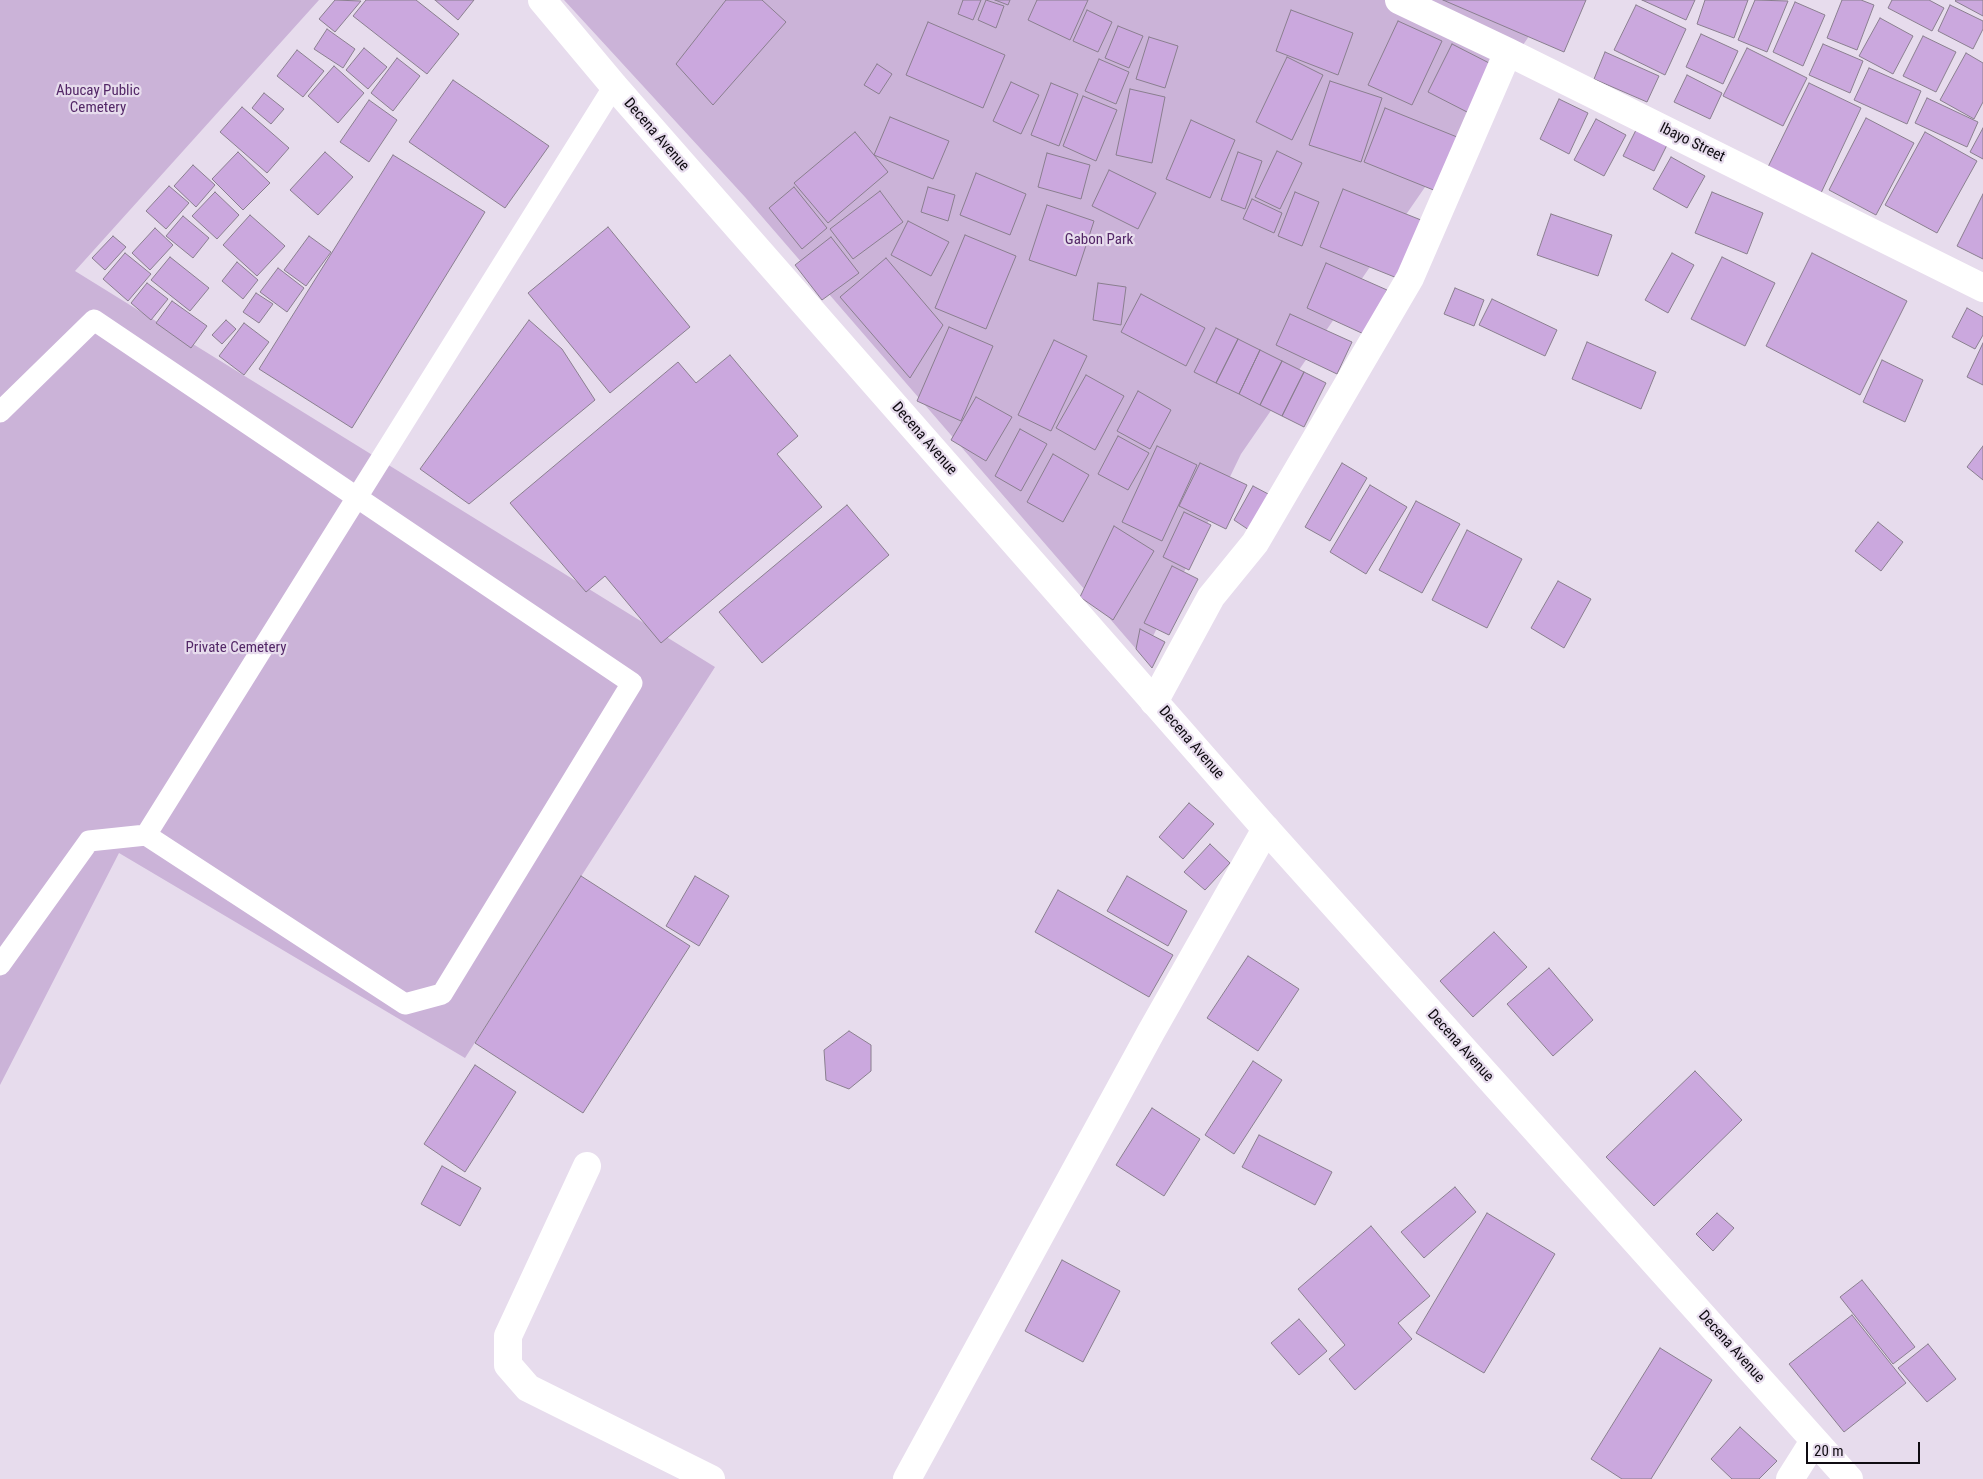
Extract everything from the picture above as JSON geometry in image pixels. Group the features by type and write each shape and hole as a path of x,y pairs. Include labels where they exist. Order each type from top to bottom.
{"street":[{"name":"Decena Avenue","path":"542,0 614,86 1266,829 1849,1479"},
{"name":"Ibayo Street","path":"1399,0 1508,52 1983,288"},
{"path":"1154,702 1211,597 1255,543 1410,278 1508,52"},
{"path":"907,1479 1152,1032 1266,829"},
{"path":"587,1166 508,1336 508,1365 528,1388 711,1479"},
{"path":"1790,1479 1814,1440"}],"lane":[{"path":"146,835 614,86"},
{"path":"0,412 94,320 632,683 442,994 405,1004 146,835 89,841 0,966"}],"green space":[{"name":"Private Cemetery","path":"0,0 319,0 75,271 715,667 465,1058 119,853 0,1085"},
{"name":"Gabon Park","path":"564,0 1548,0 1545,13 1241,454 1143,657 745,197"}],"building":[{"path":"335,0 361,1 335,32 319,19"},
{"path":"366,0 416,0 459,34 427,74 353,16"},
{"path":"435,0 474,0 458,20"},
{"path":"726,0 762,0 786,22 713,105 676,64"},
{"path":"963,0 981,0 973,20 958,14"},
{"path":"986,0 1004,6 996,28 978,20"},
{"path":"995,0 1010,0 1008,5"},
{"path":"1037,0 1088,0 1070,40 1028,20"},
{"path":"1443,0 1586,0 1564,52"},
{"path":"1642,0 1695,0 1686,20"},
{"path":"1705,0 1748,0 1734,38 1697,24"},
{"path":"1755,0 1788,1 1767,52 1738,40"},
{"path":"1842,0 1861,0 1874,5 1857,50 1827,38"},
{"path":"1892,0 1929,0 1944,8 1932,31 1888,8"},
{"path":"1983,0 1983,16 1955,1"},
{"path":"1795,2 1825,15 1803,66 1773,52"},
{"path":"1636,5 1686,29 1665,75 1614,50"},
{"path":"1950,5 1983,21 1983,29 1973,49 1938,31"},
{"path":"1087,10 1112,22 1098,52 1073,41"},
{"path":"1291,10 1353,33 1338,75 1276,51"},
{"path":"1880,18 1913,36 1893,74 1859,56"},
{"path":"1398,21 1442,41 1412,105 1368,85"},
{"path":"928,22 1005,55 983,108 906,75"},
{"path":"1118,26 1143,36 1129,68 1105,58"},
{"path":"327,29 355,49 343,68 314,49"},
{"path":"1701,34 1738,51 1723,84 1686,67"},
{"path":"1923,36 1956,52 1936,92 1903,76"},
{"path":"1149,37 1178,46 1165,88 1136,79"},
{"path":"1452,44 1493,65 1469,113 1428,92"},
{"path":"1823,44 1863,61 1850,93 1809,75"},
{"path":"364,48 387,67 368,89 346,70"},
{"path":"1747,48 1807,78 1783,126 1723,96"},
{"path":"297,50 324,71 303,97 277,76"},
{"path":"1605,52 1659,76 1647,102 1594,79"},
{"path":"1966,53 1983,63 1983,102 1974,119 1940,100"},
{"path":"1287,57 1323,75 1292,140 1256,122"},
{"path":"397,58 420,76 393,111 371,93"},
{"path":"1099,59 1129,72 1116,104 1085,91"},
{"path":"877,64 892,74 879,94 864,85"},
{"path":"334,66 364,93 338,123 308,96"},
{"path":"1869,68 1921,91 1907,124 1854,100"},
{"path":"1687,75 1722,93 1710,119 1674,102"},
{"path":"453,80 549,146 505,208 409,142"},
{"path":"1330,81 1382,98 1361,162 1309,145"},
{"path":"1011,82 1039,95 1021,134 993,121"},
{"path":"1051,83 1078,94 1059,146 1031,135"},
{"path":"1809,83 1861,108 1821,193 1768,167"},
{"path":"1130,89 1165,97 1152,163 1116,155"},
{"path":"264,93 284,109 271,124 252,108"},
{"path":"1083,96 1117,110 1096,161 1063,146"},
{"path":"1927,98 1978,122 1967,147 1915,123"},
{"path":"1559,99 1588,113 1569,154 1540,139"},
{"path":"369,100 397,120 369,162 340,142"},
{"path":"242,107 289,148 267,173 220,132"},
{"path":"1385,108 1462,139 1441,193 1364,162"},
{"path":"890,117 949,141 933,179 874,155"},
{"path":"1866,118 1914,143 1876,215 1829,190"},
{"path":"1596,119 1626,135 1604,176 1574,160"},
{"path":"1191,120 1235,140 1210,198 1166,179"},
{"path":"1639,124 1670,139 1654,171 1623,156"},
{"path":"1983,128 1983,159 1970,152"},
{"path":"855,132 888,172 828,223 794,183"},
{"path":"1925,132 1977,161 1937,233 1885,205"},
{"path":"1277,151 1302,163 1280,209 1255,197"},
{"path":"238,152 270,183 243,210 212,179"},
{"path":"325,152 353,177 318,215 290,190"},
{"path":"1238,152 1262,161 1245,209 1221,200"},
{"path":"1047,153 1090,165 1081,199 1038,187"},
{"path":"393,155 485,212 352,428 259,369"},
{"path":"1671,157 1705,176 1687,208 1653,189"},
{"path":"193,165 215,185 196,207 174,186"},
{"path":"1109,170 1156,193 1138,229 1092,206"},
{"path":"976,173 1026,194 1010,235 960,215"},
{"path":"169,186 189,203 166,229 146,211"},
{"path":"794,187 827,228 802,249 769,208"},
{"path":"928,187 955,195 948,221 921,212"},
{"path":"1343,189 1421,220 1397,278 1320,247"},
{"path":"880,191 903,222 853,259 830,229"},
{"path":"215,192 239,215 217,239 192,216"},
{"path":"1295,192 1319,202 1302,246 1278,236"},
{"path":"1712,192 1763,213 1747,254 1695,233"},
{"path":"1983,194 1983,259 1957,246"},
{"path":"1252,199 1282,213 1274,233 1243,219"},
{"path":"1047,205 1094,221 1076,276 1029,260"},
{"path":"1551,214 1612,235 1598,276 1537,255"},
{"path":"250,215 285,246 257,276 223,245"},
{"path":"183,216 209,238 193,258 166,236"},
{"path":"908,221 949,242 931,276 891,255"},
{"path":"608,227 690,327 610,393 528,293"},
{"path":"155,228 173,245 150,270 132,253"},
{"path":"965,235 1016,256 986,329 935,308"},
{"path":"113,236 126,247 105,270 92,258"},
{"path":"309,236 331,252 306,286 284,270"},
{"path":"831,237 859,273 822,300 795,265"},
{"path":"125,253 151,274 128,301 103,279"},
{"path":"1672,253 1694,265 1668,313 1645,300"},
{"path":"1812,253 1907,301 1860,395 1766,346"},
{"path":"170,257 209,288 190,311 151,280"},
{"path":"1722,257 1775,283 1745,346 1691,319"},
{"path":"886,258 943,325 910,378 840,297"},
{"path":"237,262 258,280 243,299 222,281"},
{"path":"1326,263 1387,290 1366,335 1307,308"},
{"path":"278,268 304,288 287,312 260,292"},
{"path":"147,283 168,299 151,320 131,303"},
{"path":"1098,283 1126,287 1121,325 1093,320"},
{"path":"1455,288 1484,300 1474,326 1444,314"},
{"path":"256,293 273,304 259,323 243,312"},
{"path":"1141,294 1205,328 1186,366 1121,332"},
{"path":"1492,299 1557,330 1545,356 1479,325"},
{"path":"172,301 207,326 191,348 156,323"},
{"path":"1967,308 1983,317 1983,335 1975,349 1952,337"},
{"path":"1290,314 1352,342 1337,374 1276,345"},
{"path":"226,320 236,329 222,344 212,335"},
{"path":"529,320 562,349 595,400 469,504 420,469"},
{"path":"244,323 269,342 244,375 219,356"},
{"path":"949,327 993,346 961,421 917,401"},
{"path":"1216,328 1238,339 1216,383 1194,372"},
{"path":"1238,339 1260,350 1239,394 1216,383"},
{"path":"1054,340 1087,356 1051,431 1018,415"},
{"path":"1587,342 1656,372 1641,409 1572,379"},
{"path":"1983,343 1983,385 1967,377"},
{"path":"1260,350 1282,361 1260,405 1239,394"},
{"path":"730,355 798,436 777,454 822,507 661,643 605,576 586,592 510,503 678,362 696,383"},
{"path":"1882,360 1923,380 1905,422 1863,402"},
{"path":"1282,361 1304,372 1282,416 1260,405"},
{"path":"1304,372 1326,383 1304,427 1282,416"},
{"path":"1086,375 1124,396 1095,450 1056,428"},
{"path":"1138,391 1171,410 1150,449 1117,431"},
{"path":"976,397 1012,417 986,461 951,440"},
{"path":"1020,429 1047,444 1021,491 995,476"},
{"path":"1118,436 1149,453 1128,490 1098,474"},
{"path":"1157,446 1197,465 1162,541 1122,522"},
{"path":"1983,446 1983,480 1967,467"},
{"path":"1053,454 1089,475 1063,522 1027,502"},
{"path":"1200,463 1247,485 1226,529 1179,506"},
{"path":"1342,463 1367,478 1330,541 1305,527"},
{"path":"1370,485 1407,507 1366,574 1330,552"},
{"path":"1253,486 1272,496 1252,532 1234,520"},
{"path":"1416,501 1460,524 1422,593 1379,570"},
{"path":"847,505 889,555 762,663 719,612"},
{"path":"1184,512 1211,525 1189,570 1163,557"},
{"path":"1878,522 1903,542 1881,571 1855,551"},
{"path":"1114,526 1154,551 1113,620 1080,597"},
{"path":"1467,530 1522,559 1487,628 1432,600"},
{"path":"1172,566 1198,579 1169,635 1144,623"},
{"path":"1558,581 1591,599 1564,648 1531,628"},
{"path":"1140,629 1165,642 1152,668 1136,649"},
{"path":"1189,803 1214,824 1183,859 1159,837"},
{"path":"1210,844 1230,863 1205,890 1184,872"},
{"path":"581,876 690,946 583,1113 475,1043"},
{"path":"695,876 729,896 699,946 666,926"},
{"path":"1127,876 1187,911 1168,946 1107,911"},
{"path":"1058,890 1173,955 1149,997 1035,932"},
{"path":"1494,932 1527,967 1473,1017 1440,981"},
{"path":"1248,956 1299,989 1258,1051 1207,1018"},
{"path":"1549,968 1593,1020 1553,1056 1507,1004"},
{"path":"849,1031 871,1045 871,1071 849,1089 826,1080 824,1050"},
{"path":"1253,1061 1282,1080 1234,1154 1205,1135"},
{"path":"475,1065 516,1092 465,1172 424,1144"},
{"path":"1695,1071 1742,1120 1654,1206 1606,1157"},
{"path":"1152,1108 1200,1139 1164,1196 1116,1165"},
{"path":"1259,1135 1332,1172 1315,1205 1242,1167"},
{"path":"442,1166 481,1188 460,1226 421,1204"},
{"path":"1455,1187 1476,1212 1424,1258 1401,1232"},
{"path":"1487,1213 1555,1254 1484,1373 1416,1333"},
{"path":"1717,1213 1734,1228 1713,1251 1696,1234"},
{"path":"1371,1226 1430,1296 1398,1323 1412,1339 1355,1390 1329,1359 1345,1345 1298,1289"},
{"path":"1062,1260 1120,1291 1083,1362 1025,1331"},
{"path":"1862,1280 1915,1347 1893,1364 1840,1297"},
{"path":"1852,1315 1906,1383 1844,1432 1789,1364"},
{"path":"1299,1319 1327,1351 1299,1375 1271,1343"},
{"path":"1928,1344 1956,1379 1927,1402 1898,1368"},
{"path":"1660,1348 1712,1380 1651,1479 1622,1479 1591,1459"},
{"path":"1740,1427 1777,1461 1759,1479 1732,1479 1711,1459"}],"park label":[{"name":"Abucay Public Cemetery","path":"98,100"}]}
